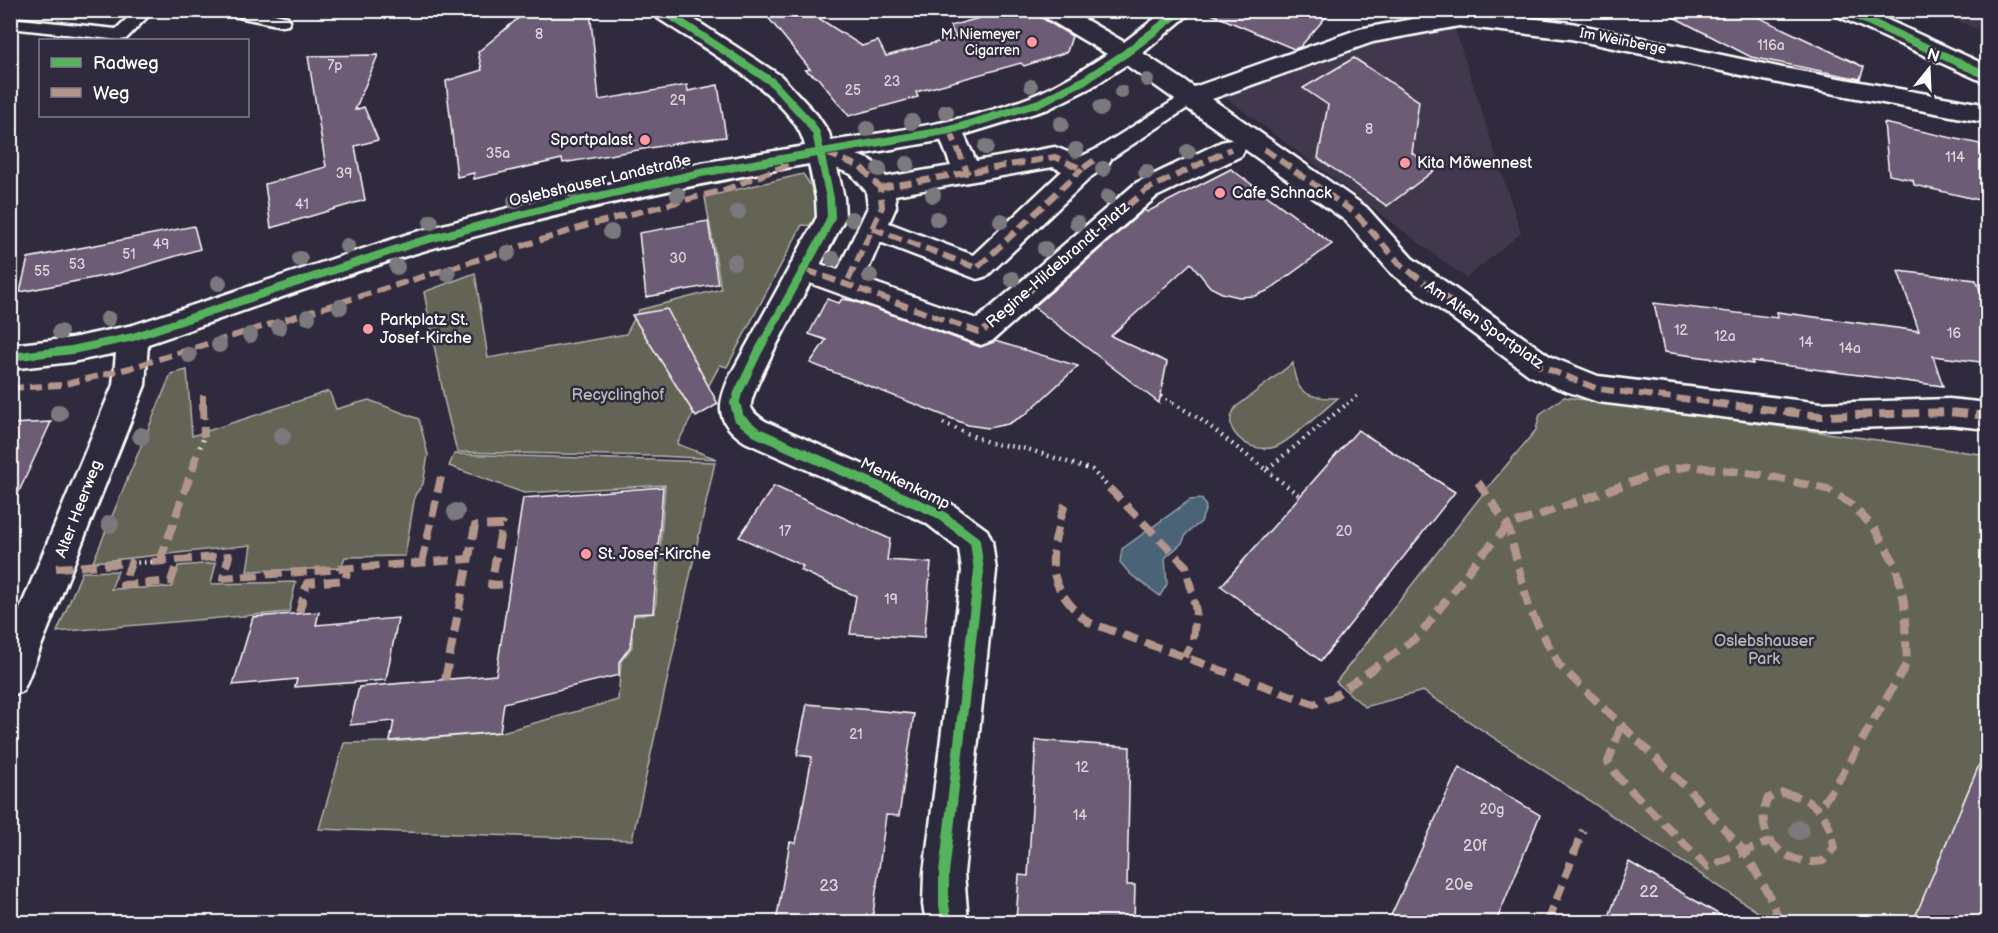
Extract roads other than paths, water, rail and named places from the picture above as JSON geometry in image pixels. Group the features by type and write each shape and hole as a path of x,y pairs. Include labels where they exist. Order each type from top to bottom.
{"street":[{"name":"Menkenkamp","path":"662,10 772,82 808,121 816,133 830,198 831,217 806,270 739,392 735,402 740,421 756,432 938,513 975,542 979,571 944,873 944,905 947,922"},
{"name":"Am Alten Sportplatz","path":"1050,10 1126,53 1192,97 1356,214 1402,266 1540,366 1568,379 1598,389 1821,416 1949,412 1988,416"},
{"name":"Oslebshauser Landstraße","path":"10,357 72,350 133,337 418,242 547,208 701,173 950,130 1039,103 1083,81 1126,53 1182,10"},
{"path":"1844,10 1988,75"},
{"name":"Im Weinberge","path":"1192,97 1368,35 1459,18 1571,31 1783,76 1988,114"},
{"path":"950,130 968,174"},
{"name":"Regine-Hildebrandt-Platz","path":"806,270 981,333 1146,190 1231,149"},
{"path":"820,151 861,167 880,188 882,207 847,283"},
{"path":"880,188 1055,157 1090,163"},
{"path":"872,228 977,268 1090,163"},
{"name":"Alter Heerweg","path":"10,679 129,385 133,337"}],"lane":[{"path":"10,23 120,34 146,10"},
{"path":"228,10 282,21"},
{"path":"1090,163 1192,97"}],"water":[{"path":"1202,499 1206,507 1201,522 1187,533 1182,543 1165,558 1167,584 1160,596 1130,574 1120,562 1122,549 1190,500"}],"place":[{"name":"M. Niemeyer Cigarren","path":"1032,42"},
{"name":"Sportpalast","path":"645,140"},
{"name":"Kita Möwennest","path":"1405,163"},
{"name":"Cafe Schnack","path":"1220,193"},
{"name":"Parkplatz St. Josef-Kirche","path":"368,329"},
{"name":"St. Josef-Kirche","path":"586,554"}],"park label":[{"name":"Recyclinghof","path":"618,395"},
{"name":"Oslebshauser Park","path":"1764,650"}]}
